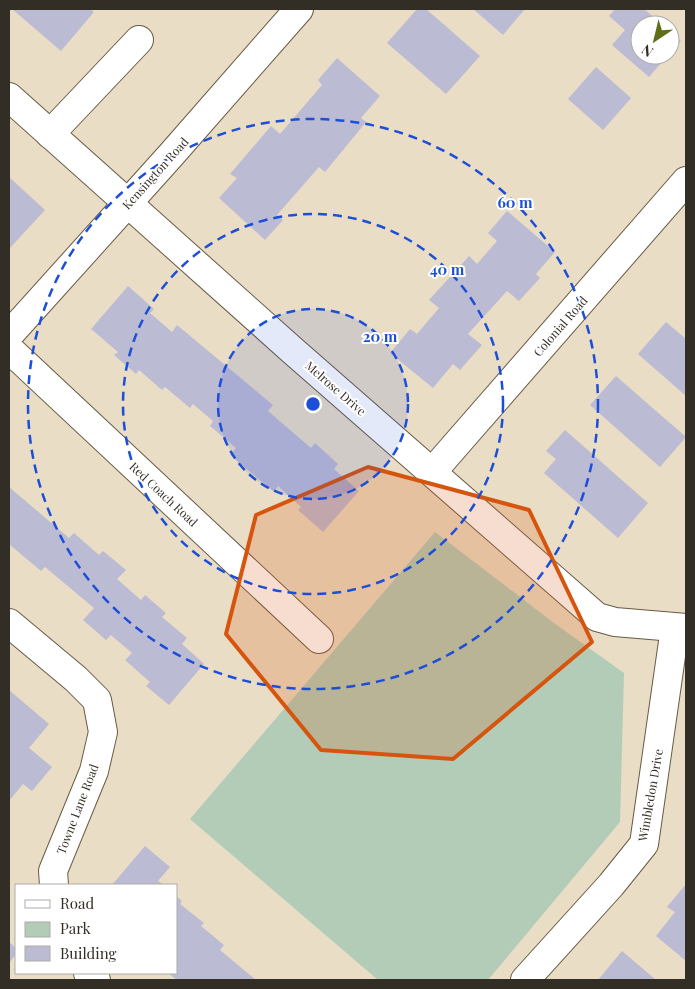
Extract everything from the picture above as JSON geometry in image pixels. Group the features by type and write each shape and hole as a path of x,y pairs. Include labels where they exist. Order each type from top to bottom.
{"street":[{"name":"Kensington Road","path":"9,335 299,9"},
{"path":"50,134 139,40"},
{"name":"Melrose Drive","path":"9,97 292,350 597,617 615,622 681,628"},
{"name":"Colonial Road","path":"433,472 686,181"},
{"name":"Red Coach Road","path":"9,349 319,639"},
{"name":"Towne Lane Road","path":"9,623 76,679 97,700 103,732 94,771 53,871 54,884"},
{"name":"Wimbledon Drive","path":"525,980 611,885 644,844 681,628"}],"highlighted area":[{"path":"368,467 529,510 592,642 453,759 321,750 226,634 256,515"}],"green space":[{"path":"435,532 554,623 624,673 620,822 488,980 378,980 190,819"}],"building":[{"path":"12,9 90,9 94,12 61,51"},
{"path":"417,9 426,9 480,56 446,94 387,43"},
{"path":"473,9 525,9 503,35"},
{"path":"615,9 644,9 651,15 630,15 630,61 612,45 625,30 609,16"},
{"path":"337,58 380,96 361,118 366,122 325,172 319,167 277,215 283,220 265,240 219,198 237,178 230,174 271,126 280,134 322,85 318,80"},
{"path":"635,65 659,65 649,77"},
{"path":"596,67 631,98 603,130 568,99"},
{"path":"9,177 45,210 9,249"},
{"path":"507,211 555,252 536,274 540,278 519,301 507,291 468,334 482,345 460,370 453,364 433,388 390,353 410,329 417,334 439,308 429,300 469,256 477,264 497,241 488,233"},
{"path":"128,286 154,309 150,313 172,332 177,325 273,405 268,411 311,448 315,443 338,464 334,469 359,491 323,532 298,510 301,507 278,486 274,492 230,455 236,448 210,426 213,421 193,404 190,408 165,387 162,390 139,370 136,374 114,355 118,352 91,329"},
{"path":"666,322 686,339 686,396 638,354"},
{"path":"616,376 686,437 660,467 590,405"},
{"path":"565,430 648,503 618,538 544,473 556,459 546,451"},
{"path":"9,487 69,538 74,533 99,555 103,551 126,570 117,579 141,600 145,595 166,613 162,617 187,638 182,644 204,664 169,705 146,686 150,682 125,660 132,653 111,635 106,640 83,620 94,608 45,567 41,571 9,544"},
{"path":"9,690 49,724 29,748 52,767 32,791 23,784 9,801"},
{"path":"145,846 170,867 158,881 162,884 113,884"},
{"path":"686,884 686,961 656,936 675,912 667,907"},
{"path":"178,898 182,901 180,904 204,923 201,926 224,945 220,950 256,980 177,980 169,974 178,974"},
{"path":"9,942 15,947 15,955 9,963"},
{"path":"622,951 656,980 598,980"}]}
